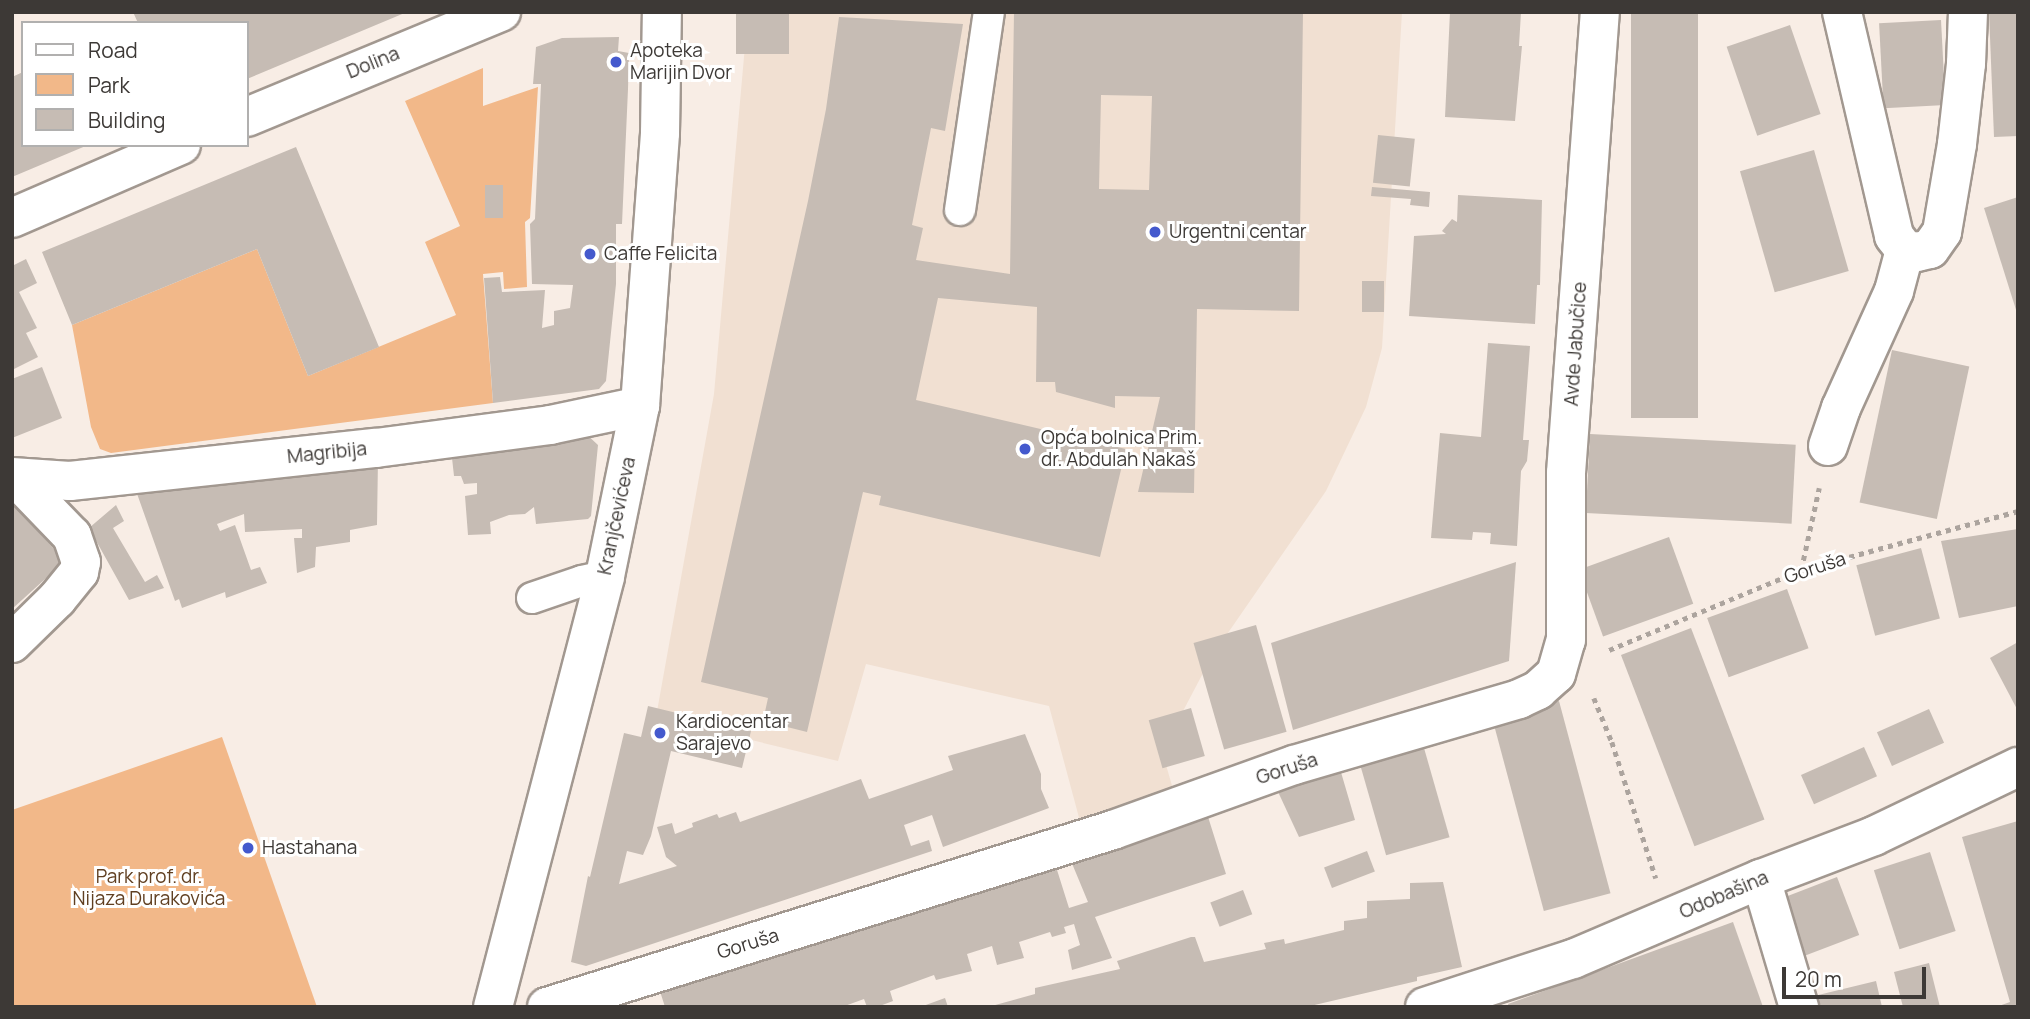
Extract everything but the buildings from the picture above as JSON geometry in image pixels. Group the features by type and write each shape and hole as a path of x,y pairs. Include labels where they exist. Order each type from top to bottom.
{"street":[{"name":"Dolina","path":"248,117 501,12"},
{"name":"Kranjčevićeva","path":"493,1007 605,576 640,406 660,133 662,12"},
{"name":"Avde Jabučice","path":"1556,674 1566,639 1566,473 1600,12"},
{"path":"1828,446 1841,408 1894,291 1905,250 1891,227 1842,12"},
{"path":"1905,250 1930,249 1941,232 1957,144 1966,64 1968,12"},
{"path":"12,218 176,147"},
{"name":"Magribija","path":"15,478 70,481 376,448 550,425 640,406"},
{"path":"12,643 57,599 79,572 81,562 72,536 15,478"},
{"name":"Goruša","path":"547,1007 1113,830 1294,765 1519,699 1538,690 1556,674"},
{"name":"Odobašina","path":"1425,1007 1573,959 1761,879 1874,836 2018,767"},
{"path":"1761,879 1799,1007"}],"lane":[{"path":"960,210 989,12"},
{"path":"532,598 582,580 605,576"}],"path":[{"path":"1801,570 1828,446"},
{"name":"Goruša","path":"1556,674 1801,570 2018,511"},
{"path":"1556,674 1578,682 1591,693 1598,706 1669,918"}],"shaded area":[{"name":"Opća bolnica Prim. dr. Abdulah Nakaš","path":"748,12 1402,12 1382,348 1366,407 1326,491 1212,656 1162,751 1175,796 1081,825 1049,706 866,664 838,761 656,717 714,394"}],"green space":[{"path":"483,68 483,106 538,87 530,218 525,222 527,287 504,289 503,272 483,274 493,403 111,453 100,449 91,427 72,325 257,249 308,376 456,315 425,242 460,226 405,101"},
{"name":"Park prof. dr. Nijaza Durakovića","path":"222,737 317,1007 12,1007 12,810"}],"place":[{"name":"Apoteka Marijin Dvor","path":"616,62"},
{"name":"Urgentni centar","path":"1155,232"},
{"name":"Caffe Felicita","path":"590,254"},
{"name":"Opća bolnica Prim. dr. Abdulah Nakaš","path":"1025,449"},
{"name":"Kardiocentar Sarajevo","path":"660,733"},
{"name":"Hastahana","path":"248,848"}]}
